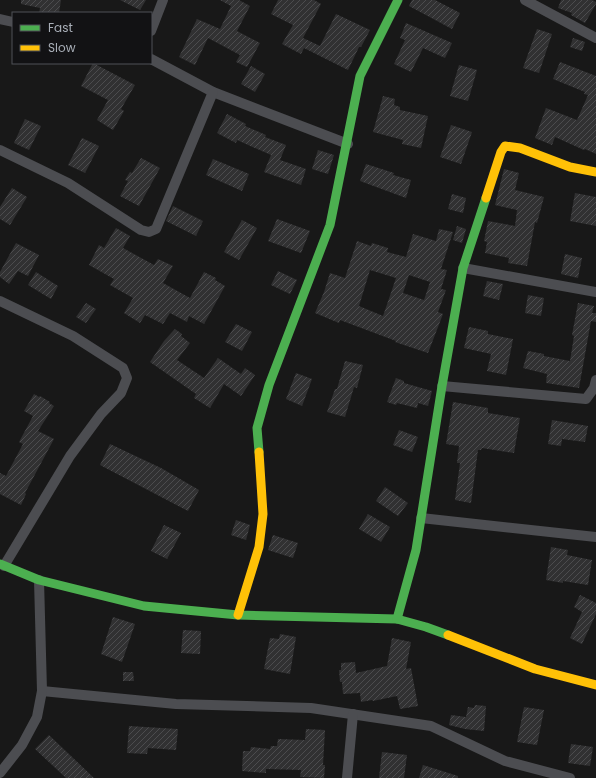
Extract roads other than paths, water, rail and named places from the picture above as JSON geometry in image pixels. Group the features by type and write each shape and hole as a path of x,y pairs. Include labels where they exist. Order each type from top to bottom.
{"street":[{"path":"152,28 163,0"},
{"path":"525,0 596,38"},
{"path":"238,615 259,547 263,514 257,428 269,385 330,225 348,144 360,76 395,1"},
{"path":"0,18 12,22"},
{"path":"152,60 213,92 348,144"},
{"path":"0,150 68,183 141,230 149,232 156,229 213,92"},
{"path":"397,619 416,550 442,386 463,268 501,152 504,146 515,146 556,163 585,172 596,172"},
{"path":"463,268 596,292"},
{"path":"0,301 73,336 124,368 127,378 122,393 101,414 70,456 2,565 39,580 144,606 238,615 397,619 426,627 535,668 596,685"},
{"path":"442,386 586,399 594,388 596,380"},
{"path":"421,518 596,537"},
{"path":"0,773 22,745 37,717 42,691 39,580"},
{"path":"42,691 176,704 311,708 431,726 505,761 570,778"},
{"path":"347,778 352,714"}]}
